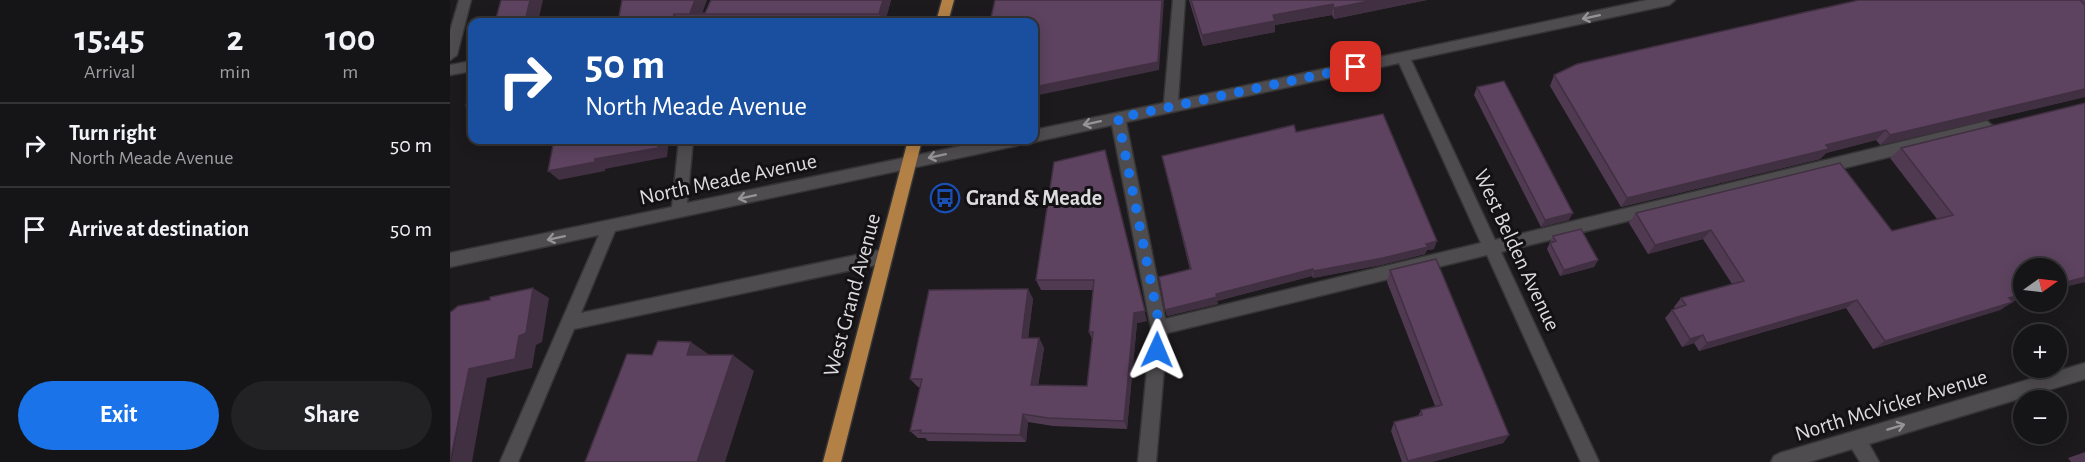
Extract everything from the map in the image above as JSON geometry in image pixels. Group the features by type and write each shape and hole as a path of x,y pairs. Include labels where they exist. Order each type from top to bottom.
{"main road":[{"path":"943,18 948,0"},
{"name":"West Grand Avenue","path":"832,462 914,144"}],"street":[{"path":"450,55 465,0"},
{"path":"1171,106 1179,0"},
{"path":"1038,135 1669,0"},
{"name":"West Belden Avenue","path":"1403,57 1590,462"},
{"path":"450,70 468,67"},
{"path":"1118,118 1160,328 1147,462"},
{"path":"1160,328 2003,123"},
{"path":"679,211 686,144"},
{"name":"North Meade Avenue","path":"450,260 996,144"},
{"path":"509,462 610,226"},
{"path":"569,323 885,256"},
{"name":"North McVicker Avenue","path":"1780,462 2085,371"},
{"path":"1856,439 1870,462"}],"building":[{"path":"501,0 530,0 526,18 496,18"},
{"path":"622,0 695,0 690,13 705,13 711,0 883,0 879,14 674,14 674,18 619,18"},
{"path":"995,0 1162,0 1158,62 1038,86 1038,18 991,18"},
{"path":"1191,0 1374,0 1334,8 1333,4 1273,15 1275,21 1202,35"},
{"path":"1859,0 2080,0 2085,5 2085,89 1890,135 1886,130 1826,145 1829,149 1627,198 1554,75 1577,64"},
{"path":"1504,81 1573,213 1545,220 1477,87"},
{"path":"2085,103 2085,277 2067,282 2067,258 2013,258 2013,297 2009,298 2013,302 1885,341 1857,300 1707,343 1703,335 1690,339 1672,310 1686,305 1681,298 1744,281 1711,230 1655,245 1636,213 1840,163 1892,231 1953,215 1901,148"},
{"path":"1383,114 1437,241 1426,244 1428,247 1383,258 1314,271 1313,269 1216,294 1217,297 1165,310 1159,277 1191,269 1162,156 1294,125 1296,132"},
{"path":"553,144 658,144 658,148 595,159 595,162 548,171"},
{"path":"1105,150 1145,311 1134,313 1124,421 1048,418 1023,414 1020,435 910,431 922,379 910,379 929,290 1028,289 1022,338 1039,338 1031,385 1087,386 1093,332 1089,332 1094,280 1036,280 1054,162"},
{"path":"1581,229 1598,260 1564,270 1550,243 1556,241 1553,236"},
{"path":"1436,259 1509,435 1408,461 1394,422 1422,415 1421,410 1442,405 1390,270"},
{"path":"533,288 526,333 519,336 515,359 469,369 450,462 450,312 458,306"},
{"path":"658,341 691,342 687,355 733,355 697,462 585,462 627,354 652,355"}],"place":[{"name":"Grand & Meade","path":"945,198"}],"route":[{"path":"1157,350 1160,328 1118,118 1356,67"}]}
